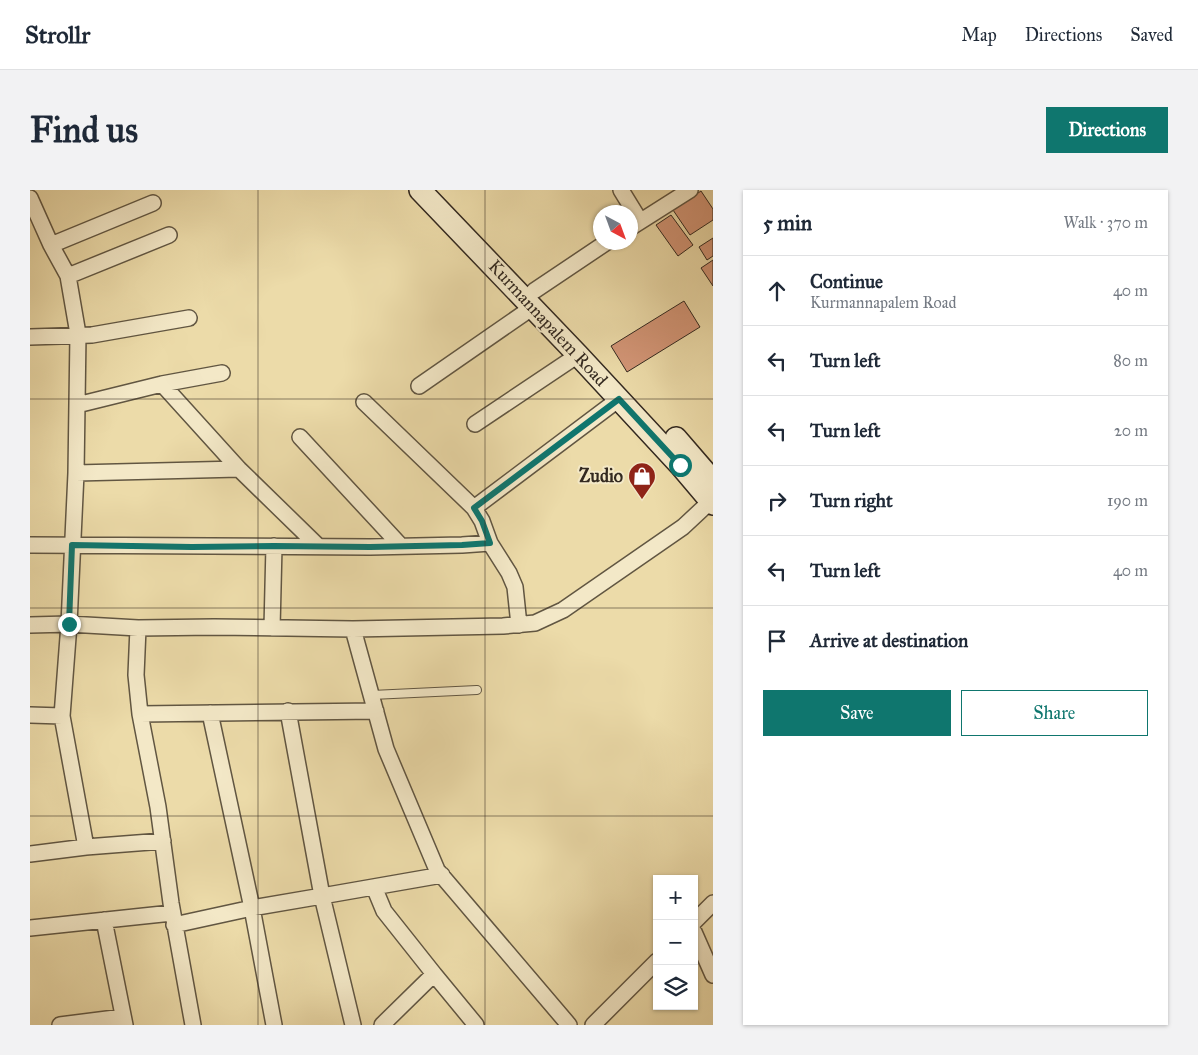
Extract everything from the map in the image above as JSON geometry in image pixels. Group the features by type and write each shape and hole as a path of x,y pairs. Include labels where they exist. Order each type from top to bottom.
{"main road":[{"name":"Kurmannapalem Road","path":"420,190 533,299 578,355 680,465 712,496"},
{"path":"439,190 533,299 680,443 712,496"}],"street":[{"path":"621,190 627,205"},
{"path":"638,222 690,190"},
{"path":"51,245 153,203"},
{"path":"32,205 68,276 78,334 76,473 69,624 62,716 86,847"},
{"path":"68,276 169,235"},
{"path":"419,386 597,250"},
{"path":"30,337 92,334 189,318"},
{"path":"475,424 578,355"},
{"path":"77,405 162,384 222,373"},
{"path":"162,384 239,469 318,546"},
{"path":"474,508 619,399"},
{"path":"364,402 474,508 482,521 490,543 515,586 519,625"},
{"path":"300,437 401,546"},
{"path":"76,473 239,469"},
{"path":"30,625 69,624 138,628 354,629 535,623 563,610 683,527 712,496"},
{"path":"30,545 192,547 401,546 490,543"},
{"path":"272,628 274,546"},
{"path":"138,628 136,675 140,714 163,841 173,919 193,1025"},
{"path":"354,629 386,749 437,870 569,1025"},
{"path":"288,711 322,896 353,1025"},
{"path":"140,714 376,711"},
{"path":"210,713 252,908 274,1025"},
{"path":"30,715 62,716"},
{"path":"30,854 86,847 163,841"},
{"path":"30,928 104,920 173,919 252,908 442,875"},
{"path":"374,886 384,911 476,1025"},
{"path":"696,920 713,903"},
{"path":"60,1025 124,1021 104,920"},
{"path":"698,941 713,975"},
{"path":"593,1025 653,964"},
{"path":"382,1025 434,974"}],"lane":[{"path":"372,695 477,690"}],"building":[{"path":"701,191 713,209 713,220 690,235 673,210"},
{"path":"671,215 693,245 678,256 656,225"},
{"path":"713,238 713,256 707,260 699,247"},
{"path":"713,260 713,286 701,268"},
{"path":"684,301 700,327 627,372 611,346"}],"place":[{"name":"Zudio","path":"642,500"}],"route":[{"path":"69,624 72,545 370,547 490,543 482,521 474,508 619,399 680,465"}]}
